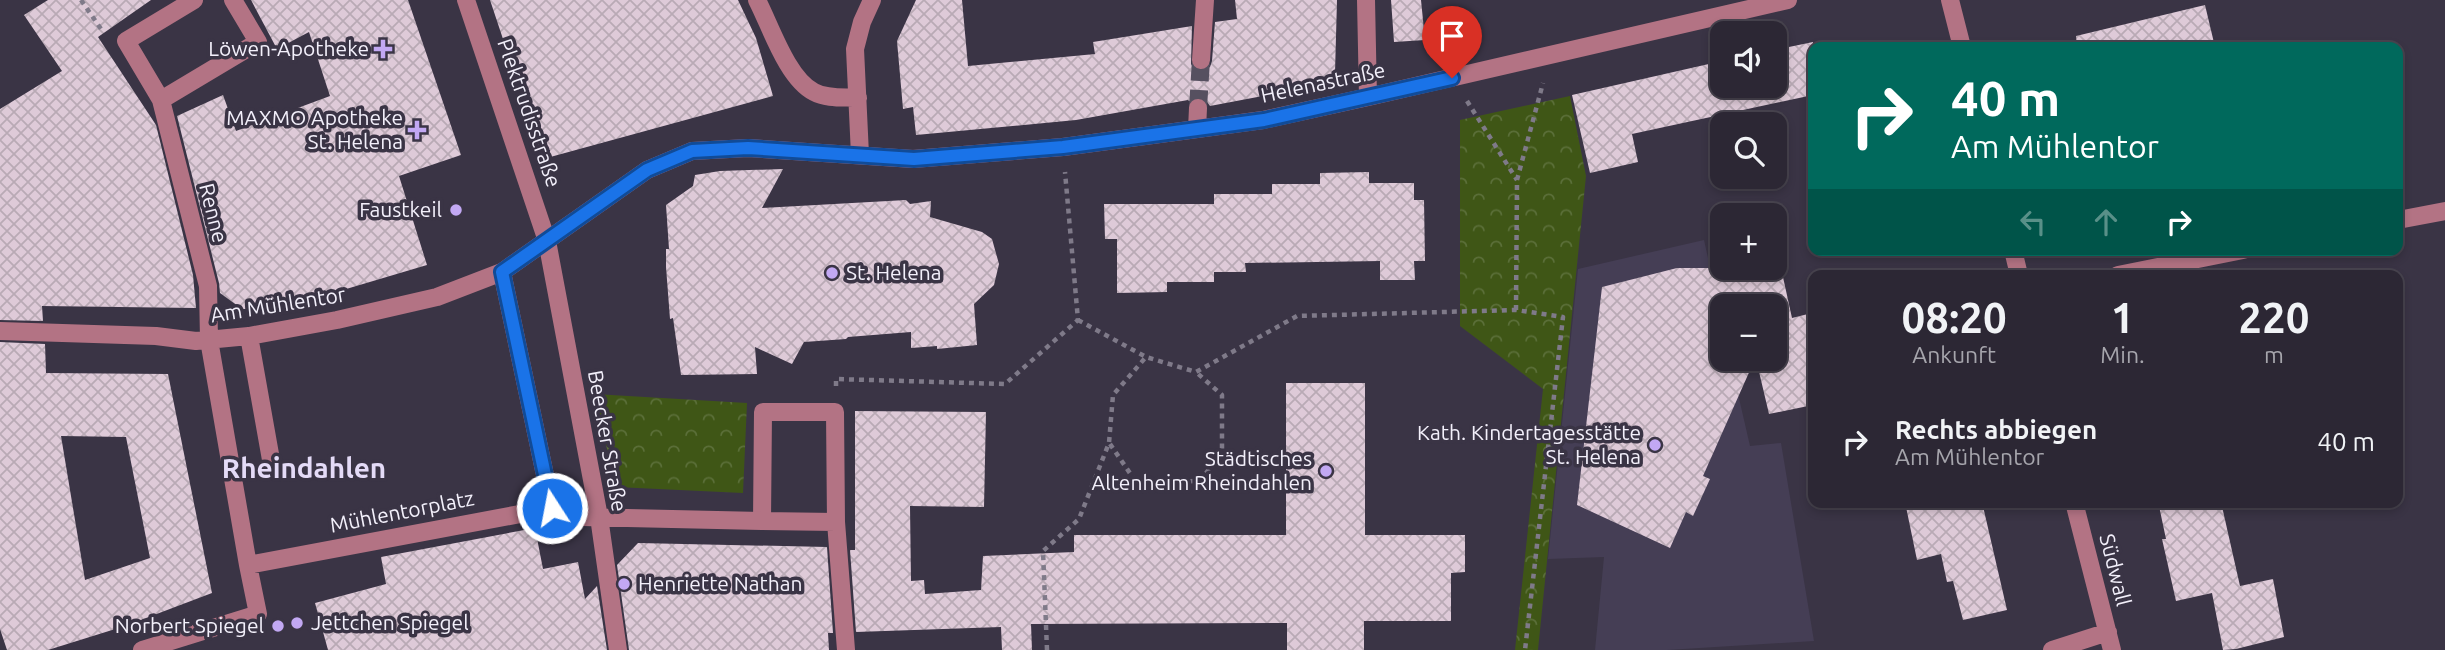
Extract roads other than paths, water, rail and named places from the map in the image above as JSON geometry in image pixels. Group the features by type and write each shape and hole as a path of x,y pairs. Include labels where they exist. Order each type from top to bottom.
{"street":[{"name":"Renne","path":"194,0 126,41 161,100 208,286 209,340"},
{"path":"161,100 258,41 233,0"},
{"name":"Plektrudisstraße","path":"466,0 547,241"},
{"path":"757,0 794,76 815,93 858,98"},
{"path":"860,155 855,49 862,22 872,0"},
{"path":"1201,60 1205,0"},
{"path":"1366,0 1368,97"},
{"name":"Helenastraße","path":"547,241 647,170 692,151 748,148 914,159 1063,147 1264,120 1788,0"},
{"path":"1950,0 1961,42"},
{"path":"1197,129 1198,108"},
{"path":"2403,219 2445,211"},
{"name":"Am Mühlentor","path":"0,331 70,331 196,341 249,336 337,320 437,297 502,272 547,241"},
{"name":"Beecker Straße","path":"547,241 590,517 618,650"},
{"path":"2143,270 2213,256"},
{"name":"Mühlentorplatz","path":"248,565 552,508 502,272"},
{"path":"249,336 273,471"},
{"path":"142,650 258,614 209,340"},
{"path":"762,521 763,412 835,412 836,522 846,650"},
{"name":"Südwall","path":"2076,508 2110,641"},
{"path":"590,517 836,522"},
{"path":"2052,650 2110,641"}],"tunnel":[{"path":"1198,108 1201,60"}],"place":[{"name":"Löwen-Apotheke","path":"383,49"},
{"name":"MAXMO Apotheke St. Helena","path":"417,130"},
{"name":"Faustkeil","path":"456,210"},
{"name":"St. Helena","path":"832,273"},
{"name":"Kath. Kindertagesstätte St. Helena","path":"1655,445"},
{"name":"Städtisches Altenheim Rheindahlen","path":"1326,471"},
{"name":"Henriette Nathan","path":"624,584"},
{"name":"Jettchen Spiegel","path":"297,623"},
{"name":"Norbert Spiegel","path":"278,626"}],"district":[{"name":"Rheindahlen","path":"304,468"}]}
